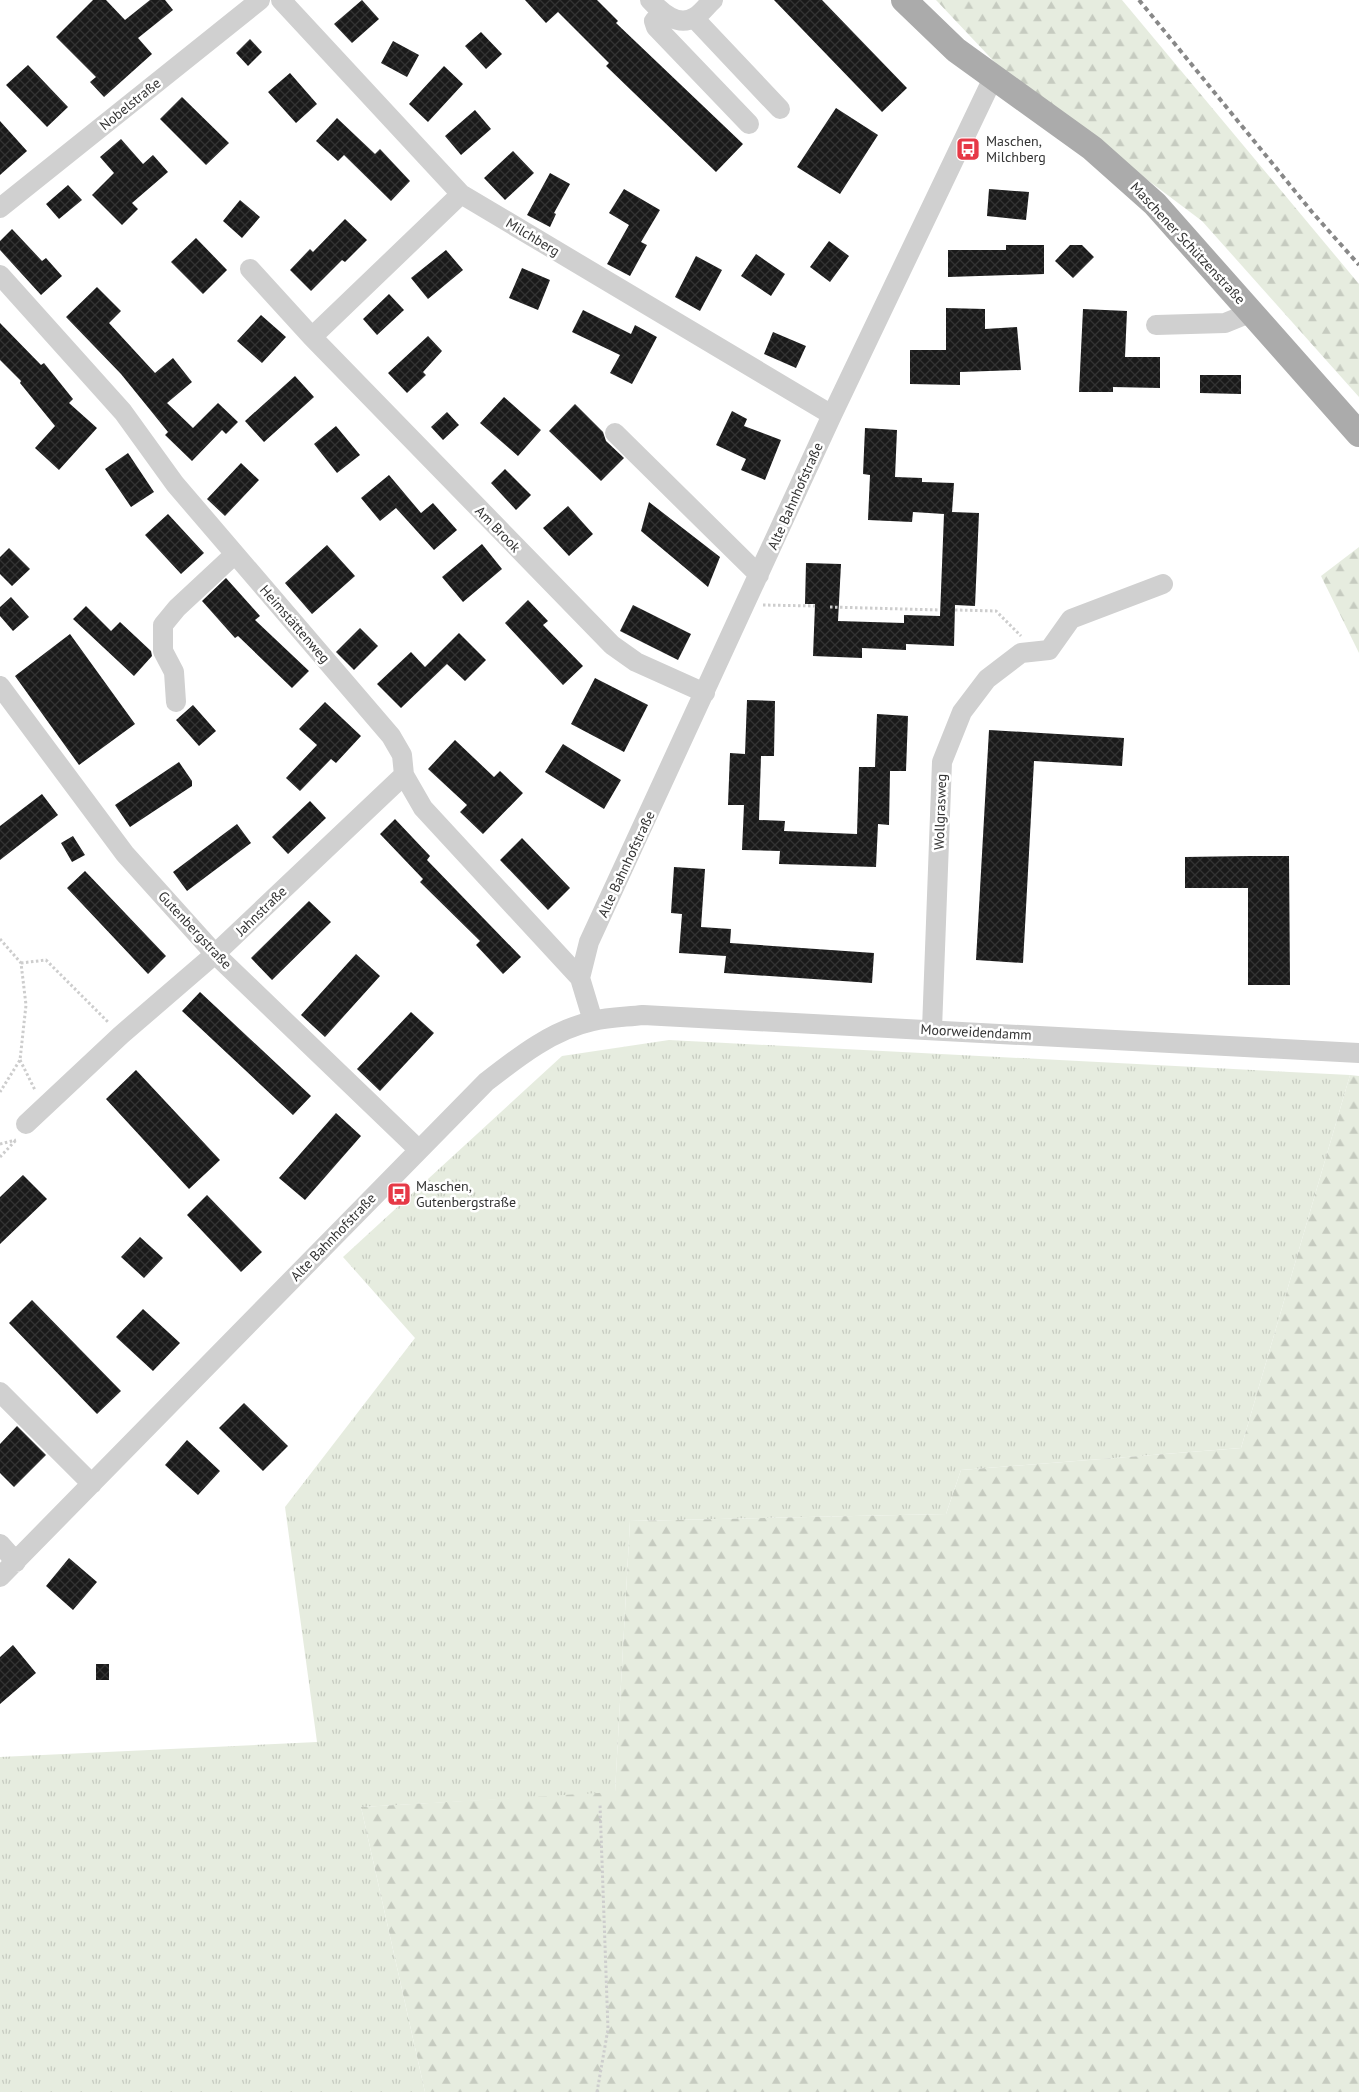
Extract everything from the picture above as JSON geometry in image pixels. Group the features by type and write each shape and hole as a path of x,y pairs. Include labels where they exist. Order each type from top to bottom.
{"main road":[{"path":"904,0 956,50 993,78"},
{"name":"Maschener Schützenstraße","path":"993,78 1055,120 1155,204 1359,434"}],"street":[{"name":"Nobelstraße","path":"0,208 260,0"},
{"name":"Milchberg","path":"281,0 462,194 832,415"},
{"path":"713,0 694,18 676,20 656,6 654,21 656,27 749,124"},
{"path":"694,18 780,109"},
{"name":"Alte Bahnhofstraße","path":"580,978 589,942 832,415 993,78"},
{"path":"312,337 462,194"},
{"name":"Am Brook","path":"250,269 312,337 612,645 636,662 705,693"},
{"name":"Heimstättenweg","path":"0,275 123,412 175,484 391,736 402,755 404,775 423,808 580,978"},
{"path":"1156,325 1225,323 1252,312"},
{"path":"615,433 759,575"},
{"path":"176,702 174,672 163,651 163,626 177,608 235,554"},
{"path":"1021,653 1050,650 1071,619 1163,584"},
{"name":"Wollgrasweg","path":"932,1030 942,762 962,712 988,679 1021,653"},
{"name":"Gutenbergstraße","path":"0,686 125,854 215,954 418,1149"},
{"name":"Jahnstraße","path":"21,1132 43,1107 121,1035 215,954 404,775"},
{"path":"580,978 593,1021"},
{"name":"Moorweidendamm","path":"593,1021 643,1015 1359,1053"},
{"name":"Alte Bahnhofstraße","path":"0,1577 418,1149 486,1082 520,1056 563,1031 593,1021"},
{"path":"0,1392 92,1484"},
{"path":"0,1544 16,1562"}],"path":[{"path":"745,604 815,606"},
{"path":"830,606 940,610"},
{"path":"955,610 996,611 1021,634 1021,653"},
{"path":"0,939 21,963 26,1004 20,1060 0,1092"},
{"path":"21,963 46,960 121,1035"},
{"path":"20,1060 43,1107"},
{"path":"0,1144 21,1132"},
{"path":"0,1157 21,1132"},
{"path":"596,2092 608,2029 600,1805"}],"green space":[{"path":"936,0 1122,0 1359,284 1359,397 1202,221 1004,72"},
{"path":"1359,547 1359,653 1321,576"},
{"path":"669,1040 1350,1075 1241,1448 961,1470 946,1514 630,1521 615,1793 361,1807 425,2092 0,2092 0,1757 317,1742 285,1507 415,1338 343,1257 562,1056"},
{"path":"1350,1075 1359,1076 1359,2092 425,2092 361,1807 615,1792 630,1521 946,1514 961,1470 1241,1448"}],"building":[{"path":"93,0 106,0 125,20 150,0 165,0 173,10 138,38 152,54 104,97 90,82 96,77 56,37"},
{"path":"362,0 379,19 352,43 334,24"},
{"path":"525,0 597,0 618,21 616,23 743,144 716,172 606,66 609,63 558,12 546,23"},
{"path":"774,0 822,0 907,88 882,112"},
{"path":"481,32 502,54 486,69 465,46"},
{"path":"250,39 262,52 248,66 236,53"},
{"path":"393,41 419,55 407,77 381,63"},
{"path":"28,65 68,107 47,127 6,85"},
{"path":"444,66 463,84 428,122 409,104"},
{"path":"290,73 317,104 296,123 268,92"},
{"path":"182,97 229,143 206,165 160,119"},
{"path":"836,108 878,135 840,194 797,167"},
{"path":"475,110 491,129 461,155 445,136"},
{"path":"337,118 375,154 380,149 410,181 391,201 344,155 338,161 316,141"},
{"path":"0,121 27,151 0,175"},
{"path":"121,139 143,164 153,155 168,172 132,203 138,209 122,225 92,195 114,173 100,157"},
{"path":"513,151 534,173 505,200 484,178"},
{"path":"550,173 570,184 554,213 556,214 550,227 527,215"},
{"path":"68,185 82,200 59,219 46,204"},
{"path":"624,189 660,210 641,242 647,245 630,276 607,264 629,225 609,213"},
{"path":"989,189 1029,192 1026,220 987,216"},
{"path":"240,200 260,217 242,238 223,221"},
{"path":"345,219 367,240 345,262 342,260 311,291 290,270 310,249 313,252"},
{"path":"12,229 42,261 46,258 62,276 41,295 0,250 0,241"},
{"path":"196,238 227,270 203,294 171,262"},
{"path":"829,241 849,256 830,282 810,267"},
{"path":"1006,245 1044,245 1044,274 948,277 948,250 1006,250"},
{"path":"1070,245 1082,245 1094,257 1073,278 1055,261"},
{"path":"446,250 463,270 428,299 411,278"},
{"path":"756,254 785,274 771,296 741,276"},
{"path":"696,256 722,270 700,311 675,297"},
{"path":"522,268 550,280 538,310 509,298"},
{"path":"97,287 121,311 109,323 155,373 173,358 192,382 167,403 193,428 218,403 238,422 226,434 222,430 192,461 165,435 168,432 121,374 66,317"},
{"path":"389,294 404,310 377,335 363,319"},
{"path":"946,308 985,309 985,329 1017,327 1021,370 960,372 960,385 910,384 910,350 946,350"},
{"path":"1083,309 1127,311 1125,357 1160,357 1160,388 1113,387 1113,392 1079,392"},
{"path":"583,310 631,334 635,325 657,337 632,384 610,373 620,355 572,332"},
{"path":"261,315 286,337 262,363 237,341"},
{"path":"0,323 41,365 44,363 73,399 69,403 97,428 59,470 35,448 55,426 20,383 21,381 0,360"},
{"path":"773,332 806,346 796,368 764,354"},
{"path":"428,336 442,351 423,372 426,375 407,393 388,373"},
{"path":"1200,375 1241,375 1241,394 1200,393"},
{"path":"295,376 314,397 264,442 245,421"},
{"path":"504,397 541,430 518,456 480,423"},
{"path":"575,404 603,432 606,441 624,458 601,481 549,431"},
{"path":"732,411 747,419 744,426 781,440 765,480 741,470 746,459 716,445"},
{"path":"447,412 459,425 443,440 431,427"},
{"path":"336,426 360,455 337,473 314,444"},
{"path":"865,428 897,430 895,477 922,478 922,482 954,483 952,512 979,513 975,606 955,605 954,646 906,644 906,650 862,648 862,658 813,656 815,604 805,604 806,563 841,564 838,621 904,623 904,615 940,616 944,514 913,512 912,522 868,520 870,475 863,474"},
{"path":"128,453 154,492 131,507 105,469"},
{"path":"241,463 259,480 225,516 207,499"},
{"path":"505,469 531,495 516,510 491,483"},
{"path":"389,475 421,513 433,503 457,530 434,550 396,508 380,521 361,498"},
{"path":"649,502 720,557 708,587 641,531"},
{"path":"568,506 593,534 569,556 543,528"},
{"path":"168,514 204,553 181,574 145,535"},
{"path":"482,544 502,569 463,602 442,577"},
{"path":"327,545 355,576 312,614 285,583"},
{"path":"9,548 30,569 12,586 0,574 0,557"},
{"path":"226,578 260,616 255,620 309,671 292,688 238,636 235,638 202,601"},
{"path":"11,597 29,617 13,631 0,616 0,607"},
{"path":"528,600 548,621 543,625 583,666 563,685 505,623"},
{"path":"633,605 691,634 678,660 620,631"},
{"path":"86,606 111,631 120,622 151,651 152,656 134,676 73,619"},
{"path":"360,628 378,646 354,670 336,652"},
{"path":"459,633 486,660 465,681 447,664 401,708 377,684 411,652 425,667"},
{"path":"70,634 135,724 79,765 15,676"},
{"path":"595,678 648,705 624,752 571,724"},
{"path":"747,700 775,701 774,756 761,756 759,820 785,821 784,831 857,834 859,767 875,767 877,714 908,716 906,771 890,771 889,825 878,824 876,867 779,864 780,851 742,850 744,805 728,805 730,753 745,754"},
{"path":"325,702 361,736 336,763 331,759 300,791 286,778 317,745 299,729"},
{"path":"193,705 216,731 199,746 176,720"},
{"path":"989,730 1124,738 1122,766 1034,761 1023,963 976,960"},
{"path":"455,740 494,777 500,771 523,793 483,834 460,812 467,805 428,769"},
{"path":"563,744 621,780 604,809 545,772"},
{"path":"179,762 192,781 192,786 130,827 115,805"},
{"path":"42,794 58,815 0,860 0,826"},
{"path":"310,801 326,818 288,854 272,837"},
{"path":"395,819 430,856 427,860 521,957 503,974 476,945 480,941 420,882 423,879 380,834"},
{"path":"237,824 251,843 187,891 173,872"},
{"path":"73,836 85,855 72,862 61,843"},
{"path":"522,838 570,888 548,910 500,860"},
{"path":"1289,856 1290,985 1248,985 1248,888 1185,888 1185,857"},
{"path":"674,867 705,869 701,927 731,929 730,943 874,953 872,983 724,973 726,956 679,953 682,914 671,913"},
{"path":"85,871 166,956 148,974 67,888"},
{"path":"309,901 331,922 272,980 251,958"},
{"path":"356,954 380,976 325,1037 301,1015"},
{"path":"200,992 311,1096 293,1115 182,1011"},
{"path":"411,1012 434,1033 380,1091 357,1069"},
{"path":"136,1070 220,1160 189,1189 106,1099"},
{"path":"336,1113 361,1136 305,1200 279,1178"},
{"path":"23,1175 47,1199 0,1244 0,1197"},
{"path":"207,1195 262,1252 241,1272 187,1215"},
{"path":"140,1237 163,1258 144,1278 121,1257"},
{"path":"32,1300 121,1391 97,1414 9,1323"},
{"path":"143,1309 180,1343 153,1371 116,1337"},
{"path":"244,1403 288,1446 263,1471 219,1428"},
{"path":"17,1426 46,1455 14,1487 0,1473 0,1444"},
{"path":"187,1440 220,1471 198,1495 165,1465"},
{"path":"69,1558 97,1582 73,1610 46,1586"},
{"path":"13,1645 36,1673 0,1704 0,1657"},
{"path":"96,1664 109,1664 109,1680 96,1680"}],"railway":[{"path":"1139,0 1312,212 1359,265"}],"place":[{"name":"Maschen, Milchberg","path":"968,149"},
{"name":"Maschen, Gutenbergstraße","path":"399,1194"}]}
